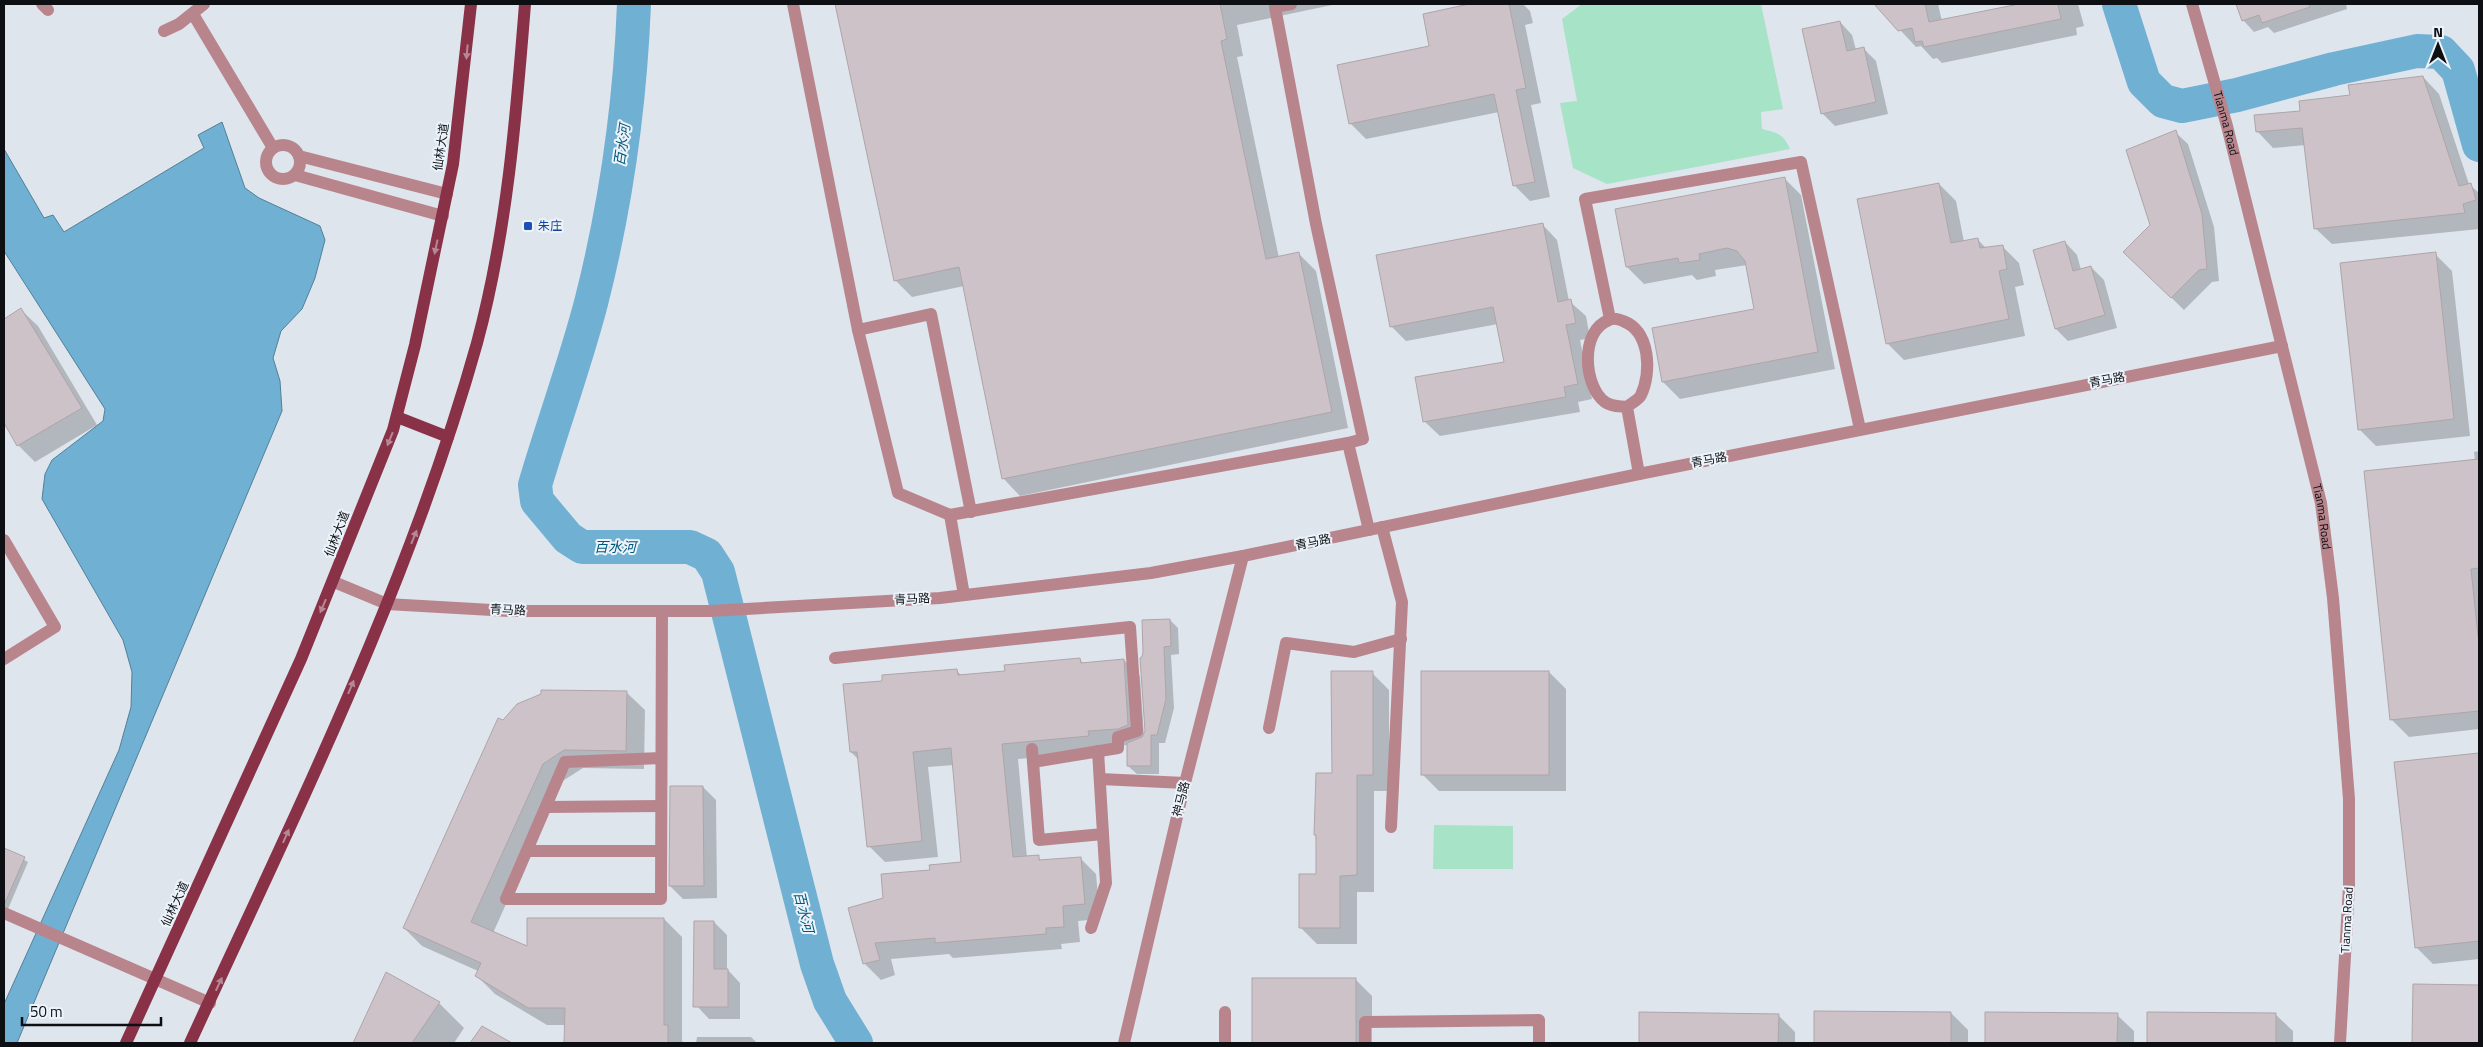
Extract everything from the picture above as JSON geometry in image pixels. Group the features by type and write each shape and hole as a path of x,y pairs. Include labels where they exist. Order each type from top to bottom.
{"main road":[{"name":"仙林大道","path":"126,1043 302,659 334,582 396,418 415,345 447,194 463,85 471,4"},
{"path":"190,1043 292,824 387,604 417,529 448,437 477,341 502,225 511,172 525,4"},
{"path":"396,418 448,437"}],"street":[{"path":"164,31 193,14 204,4"},
{"path":"792,4 858,330 898,493 950,515 1363,439 1316,224 1275,7 1291,4"},
{"name":"Tianma Road","path":"2192,4 2227,126 2320,503 2333,598 2349,800 2349,886 2340,1043"},
{"path":"193,14 273,148"},
{"path":"443,216 295,175 282,180 270,174 266,161 267,155 273,148 284,145 290,147 299,156 447,194"},
{"path":"295,175 300,163 299,156"},
{"path":"1610,319 1585,199 1801,162 1860,430"},
{"path":"858,330 931,314 971,512"},
{"path":"1610,319 1629,323 1640,334 1647,356 1647,376 1641,396 1627,407 1613,406 1604,401 1594,385 1588,360 1589,339 1596,327 1610,319"},
{"name":"青马路","path":"334,582 387,604 509,611 710,611 964,595 1151,573 2282,346"},
{"path":"1627,407 1639,474"},
{"path":"1348,443 1370,530"},
{"path":"950,515 964,595"},
{"path":"1382,527 1402,602 1391,827"},
{"path":"4,540 55,627 4,659"},
{"name":"神马路","path":"1124,1043 1185,783 1243,556"},
{"path":"661,758 566,762 506,899 661,899 662,611"},
{"path":"835,658 1130,627 1137,731 1118,737 1118,748 1032,755 1039,840 1103,834"},
{"path":"1269,728 1286,643 1354,652 1401,639"},
{"path":"1091,928 1106,883 1098,751"},
{"path":"1100,779 1185,783"},
{"path":"546,807 661,806"},
{"path":"527,851 661,851"},
{"path":"4,913 210,1003"},
{"path":"1225,1012 1225,1043"},
{"path":"1365,1043 1365,1022 1539,1020 1539,1043"}],"green space":[{"path":"1582,4 1761,4 1783,109 1761,112 1762,129 1782,137 1790,149 1607,184 1573,168 1560,103 1577,101 1562,19"},
{"path":"1434,825 1513,826 1513,869 1433,869"}],"water":[{"path":"222,122 245,188 259,198 320,226 325,240 315,278 302,309 281,331 273,358 280,381 282,411 17,1043 4,1043 4,1004 119,750 131,707 132,672 123,640 42,499 45,474 52,460 103,421 105,409 4,251 4,149 44,218 53,215 64,232 204,148 198,135"}],"building":[{"path":"835,4 1220,4 1227,39 1221,41 1266,259 1299,252 1332,412 1002,479 959,267 894,281"},
{"path":"1469,4 1509,4 1526,88 1516,90 1535,182 1513,186 1494,94 1349,124 1337,65 1429,46 1423,14"},
{"path":"1874,4 1925,4 1929,22 2019,4 2058,4 2061,19 1924,47 1922,41 1915,42 1912,28 1898,31"},
{"path":"2236,4 2309,4 2310,7 2262,23 2259,15 2242,21"},
{"path":"1840,21 1847,51 1864,47 1876,102 1821,114 1802,29"},
{"path":"2423,76 2459,186 2471,183 2476,200 2463,204 2465,213 2314,229 2302,128 2256,132 2254,115 2300,111 2299,101 2350,95 2348,85"},
{"path":"2176,130 2202,214 2207,269 2199,270 2171,298 2123,252 2150,225 2126,150"},
{"path":"1785,177 1818,352 1662,382 1652,328 1754,309 1745,261 1737,251 1727,248 1699,254 1700,260 1679,263 1678,258 1626,267 1615,209"},
{"path":"1939,183 1951,243 1978,238 1980,248 2003,245 2007,269 1999,271 2009,319 1886,344 1857,199"},
{"path":"1543,223 1558,302 1571,299 1576,323 1566,325 1578,384 1564,387 1566,397 1423,422 1415,377 1504,362 1493,307 1390,327 1376,255"},
{"path":"2065,241 2073,271 2091,266 2105,315 2055,329 2033,250"},
{"path":"2436,252 2454,419 2358,430 2340,263"},
{"path":"21,308 82,408 17,446 4,423 4,319"},
{"path":"2479,459 2479,568 2471,569 2479,645 2479,711 2390,720 2364,471"},
{"path":"1170,619 1171,646 1164,647 1166,699 1157,735 1151,735 1151,766 1127,766 1127,743 1142,737 1145,731 1140,658 1143,652 1142,620"},
{"path":"1080,658 1081,663 1124,659 1128,725 1118,729 1088,731 1089,736 1002,744 1013,857 1039,855 1039,860 1081,857 1085,904 1063,906 1064,927 1046,928 1046,934 935,943 935,938 875,943 880,960 863,964 848,908 883,898 881,874 930,870 929,865 961,862 951,748 913,752 922,841 867,847 857,752 850,752 843,684 882,681 882,675 957,669 958,675 1005,671 1004,665"},
{"path":"1331,671 1373,671 1373,775 1357,775 1357,875 1340,876 1340,928 1299,928 1299,874 1316,874 1316,835 1314,835 1316,773 1332,773"},
{"path":"1421,671 1549,671 1549,775 1421,775"},
{"path":"541,690 627,691 626,751 564,750 543,764 471,922 527,946 527,918 664,918 664,1025 668,1025 668,1043 564,1043 565,1008 528,1008 475,976 481,963 403,928 498,718 503,720 517,704 541,694"},
{"path":"2479,753 2479,941 2415,948 2394,762"},
{"path":"670,786 703,786 704,886 669,886"},
{"path":"4,848 25,857 4,905"},
{"path":"694,921 714,921 714,969 728,969 728,1007 693,1007"},
{"path":"386,972 440,1002 412,1043 353,1043"},
{"path":"1252,978 1356,978 1356,1043 1252,1043"},
{"path":"2413,984 2479,985 2479,1043 2412,1043"},
{"path":"1814,1011 1951,1012 1951,1043 1814,1043"},
{"path":"1639,1012 1779,1014 1778,1043 1639,1043"},
{"path":"1985,1012 2118,1013 2117,1043 1985,1043"},
{"path":"2147,1012 2276,1013 2276,1043 2147,1043"},
{"path":"482,1026 512,1043 470,1043"}],"waterway":[{"name":"百水河","path":"634,4 625,117 608,229 585,326 535,485 537,501 568,538 582,547 690,547 707,555 718,572 817,964 830,1001 856,1043"},
{"path":"2119,4 2144,82 2163,101 2182,106 2237,95 2334,69 2417,51 2441,52 2458,70 2479,145"}],"place":[{"name":"朱庄","path":"528,226"}]}
